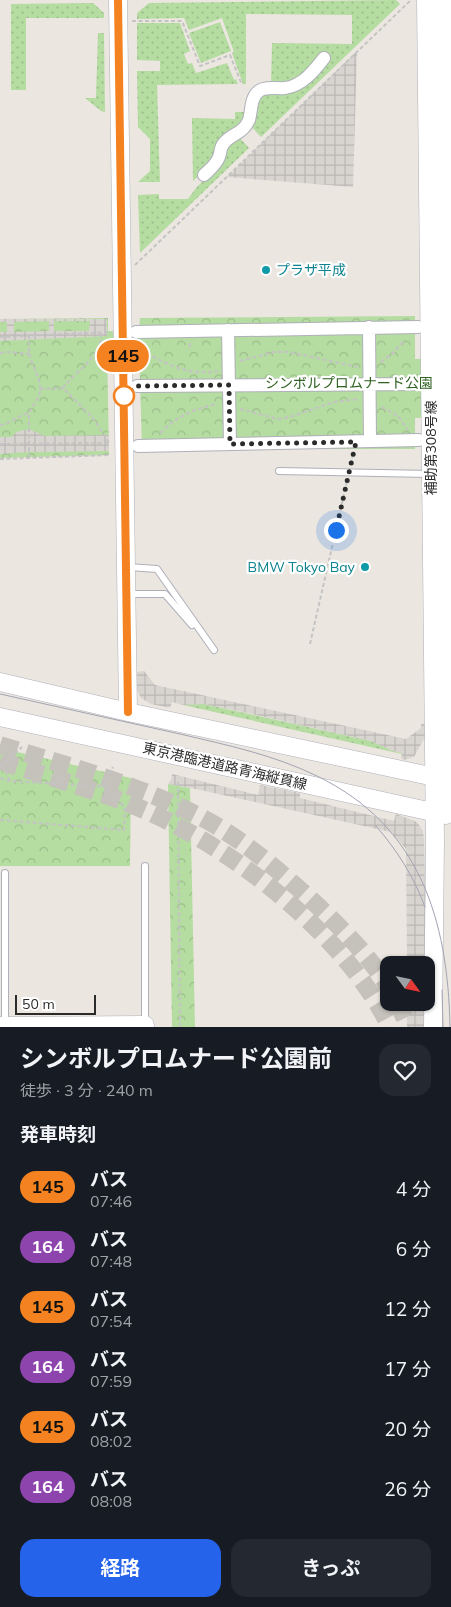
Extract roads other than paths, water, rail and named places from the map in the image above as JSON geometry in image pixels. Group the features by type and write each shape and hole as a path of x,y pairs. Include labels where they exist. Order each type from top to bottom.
{"street":[{"path":"118,0 128,712"},
{"name":"補助第308号線","path":"426,0 431,474 445,779"},
{"name":"補助第308号線","path":"442,0 447,327 445,779"},
{"path":"204,175 216,162 221,148 226,141 245,127 249,120 253,98 256,94 263,89 287,88 297,85 308,77 324,58"},
{"path":"368,327 370,441"},
{"path":"136,332 413,327"},
{"path":"228,330 230,444"},
{"path":"137,386 418,384"},
{"path":"138,446 415,440"},
{"path":"0,682 128,712 445,779 446,813 433,1027"},
{"name":"東京港臨港道路青海縦貫線","path":"0,716 446,813"},
{"path":"2,1026 138,1026"}],"lane":[{"path":"279,471 431,474"},
{"path":"126,567 157,569 214,650 165,594 127,594"},
{"path":"138,1026 144,866"},
{"path":"2,1026 5,873"}],"tunnel":[{"path":"0,745 98,775 170,802 227,832 275,868 320,908 348,936 380,974"},
{"path":"0,761 127,803 179,827 215,848 285,899 317,929 346,961 371,993 390,1027"},
{"path":"401,1011 409,1027"}],"tram line":[{"path":"0,694 250,751 284,762 317,776 352,797 381,821 404,849 421,880 434,914 443,950 448,988 450,1027"},
{"path":"376,826 404,864 416,885 425,907"},
{"path":"442,990 443,1027"}],"place":[{"name":"プラザ平成","path":"266,270"},
{"name":"BMW Tokyo Bay","path":"365,567"}],"park label":[{"name":"シンボルプロムナード公園","path":"349,383"}]}
